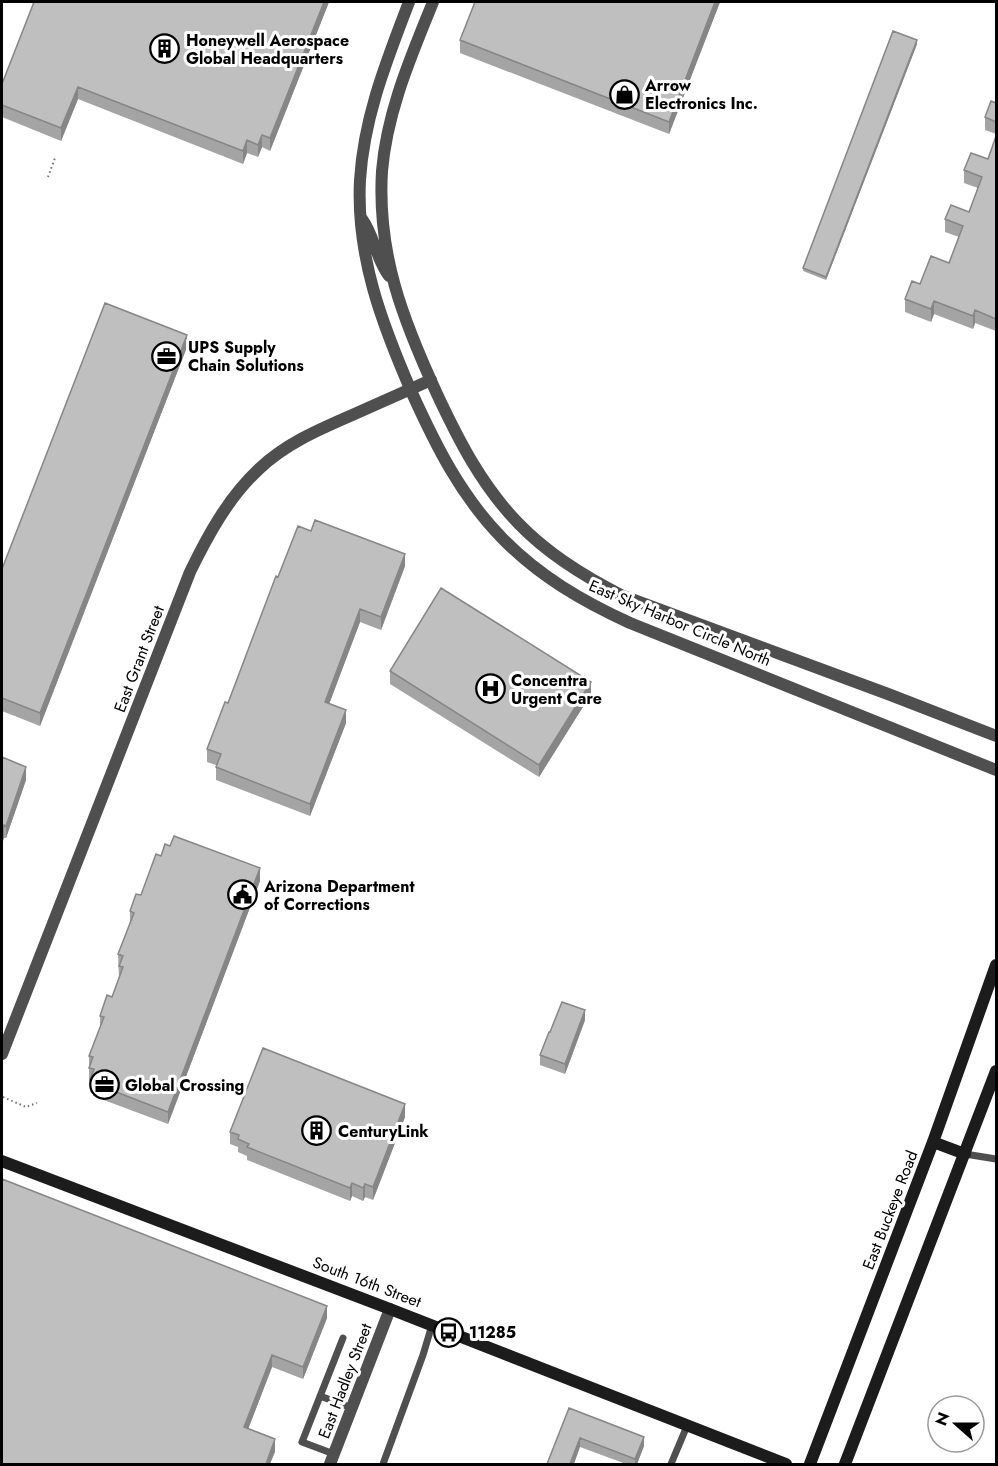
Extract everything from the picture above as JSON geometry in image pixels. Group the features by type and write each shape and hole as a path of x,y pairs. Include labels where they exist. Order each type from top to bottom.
{"main road":[{"name":"East Buckeye Road","path":"810,1464 933,1142 996,965"},
{"path":"845,1464 996,1071"},
{"path":"933,1142 965,1154"},
{"name":"South 16th Street","path":"2,1161 432,1325 786,1464"}],"street":[{"name":"East Sky Harbor Circle North","path":"409,2 379,79 367,122 360,181 360,218 365,261 375,302 410,389 442,457 471,501 502,538 536,568 564,589 594,606 878,724 996,770"},
{"name":"East Sky Harbor Circle North","path":"433,2 396,100 384,153 382,212 385,248 391,279 404,319 465,450 493,493 519,524 586,577 645,605 996,736"},
{"path":"360,218 369,229 380,264 391,279"},
{"name":"East Grant Street","path":"2,1053 190,573 215,523 237,493 259,469 305,436 431,380"},
{"name":"East Hadley Street","path":"332,1460 390,1309"}],"lane":[{"path":"965,1154 996,1159"},
{"path":"383,1464 432,1325"},
{"path":"332,1460 302,1442 343,1338"},
{"path":"320,1396 352,1408"},
{"path":"671,1464 687,1426"}],"path":[{"path":"48,177 55,158"},
{"path":"3,1097 26,1107 37,1103"}],"building":[{"name":"Honeywell Aerospace Global Headquarters","path":"34,2 324,2 270,138 262,135 258,145 247,140 243,151 78,87 61,128 2,105 2,84"},
{"name":"Arrow Electronics Inc.","path":"475,2 715,2 669,122 460,40"},
{"path":"893,31 917,40 826,277 803,268"},
{"path":"991,101 996,103 996,122 985,117"},
{"path":"996,136 996,319 975,310 973,316 934,301 931,309 905,299 912,281 920,284 931,256 949,263 963,226 945,219 951,205 969,212 982,177 964,170 971,153 988,159"},
{"path":"105,303 187,335 40,713 2,698 2,569"},
{"path":"315,520 405,554 381,617 360,609 325,702 346,710 310,804 216,767 221,754 207,749 225,702 228,703 276,576 278,577 298,526 311,531"},
{"name":"Concentra Urgent Care","path":"441,588 591,682 539,765 390,671"},
{"path":"2,757 26,767 2,832"},
{"path":"174,836 260,868 168,1112 93,1083 94,1081 90,1080 94,1069 89,1068 93,1057 89,1056 104,1017 100,1016 107,995 112,997 123,967 119,966 123,956 118,954 134,913 130,911 136,894 141,895 156,854 161,856 165,844 170,846"},
{"path":"562,1002 585,1010 565,1064 540,1055"},
{"name":"CenturyLink","path":"263,1048 405,1104 373,1187 365,1184 363,1188 352,1183 350,1188 247,1147 249,1144 238,1139 239,1135 230,1132"},
{"path":"2,1179 327,1306 303,1367 272,1355 244,1427 275,1439 266,1464 2,1464"},
{"path":"569,1408 644,1437 635,1459 580,1438 570,1464 547,1464"}],"place":[{"name":"Honeywell Aerospace Global Headquarters","path":"165,49"},
{"name":"Arrow Electronics Inc.","path":"624,94"},
{"name":"UPS Supply Chain Solutions","path":"167,356"},
{"name":"Concentra Urgent Care","path":"490,689"},
{"name":"Arizona Department of Corrections","path":"243,895"},
{"name":"Global Crossing","path":"104,1085"},
{"name":"CenturyLink","path":"317,1131"},
{"name":"11285","path":"448,1332"}]}
